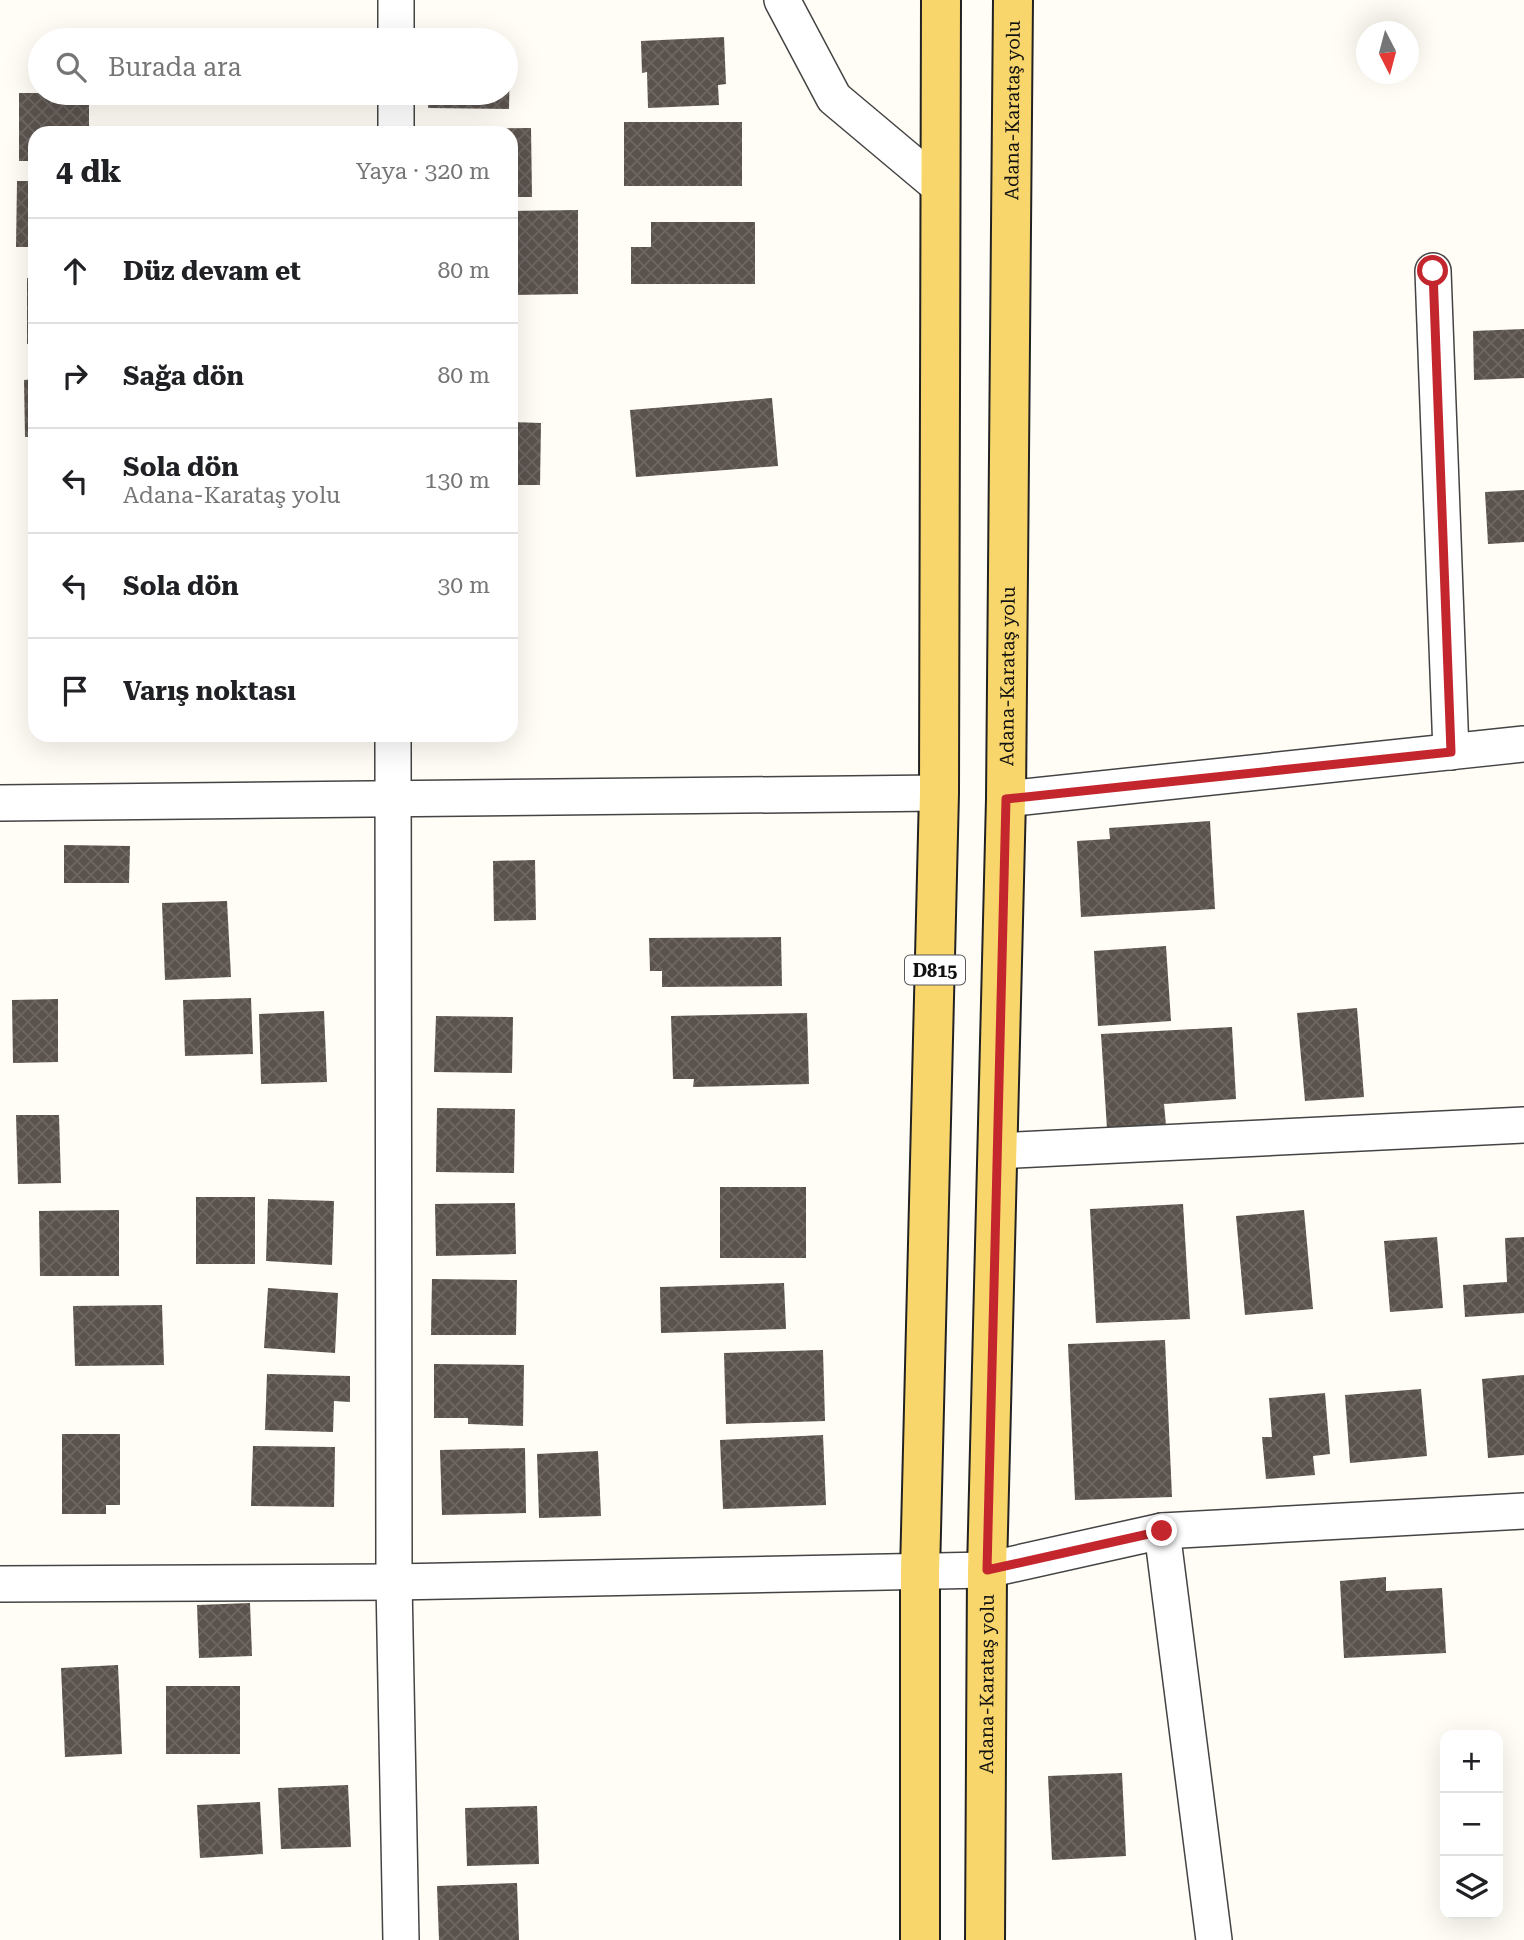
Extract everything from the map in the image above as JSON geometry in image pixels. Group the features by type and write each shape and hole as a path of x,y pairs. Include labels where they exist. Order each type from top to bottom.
{"main road":[{"name":"D815","path":"920,1940 920,1572 939,793 941,0"},
{"name":"Adana-Karataş yolu","path":"985,1940 987,1570 1006,799 1013,0"}],"street":[{"path":"396,0 396,28"},
{"path":"782,0 834,98 940,187"},
{"path":"396,105 396,126"},
{"path":"1433,271 1451,752"},
{"path":"393,742 394,1582 401,1940"},
{"path":"1006,799 1524,744"},
{"path":"0,803 939,793"},
{"path":"997,1151 1524,1125"},
{"path":"0,1584 394,1582 987,1570 1162,1531 1524,1511"},
{"path":"1162,1531 1214,1940"}],"building":[{"path":"724,37 726,84 718,85 719,105 648,108 647,72 642,73 641,41"},
{"path":"19,93 28,93 28,105 89,105 89,126 28,126 28,161 19,161"},
{"path":"428,105 509,105 509,109 428,108"},
{"path":"624,122 742,122 742,186 624,186"},
{"path":"518,128 531,128 532,197 518,197"},
{"path":"17,181 28,181 28,247 16,247"},
{"path":"578,210 578,294 518,295 518,211"},
{"path":"651,222 755,222 755,284 631,284 631,247 651,247"},
{"path":"27,278 28,278 28,344"},
{"path":"1524,329 1524,378 1474,380 1473,331"},
{"path":"24,380 28,380 28,437 25,437"},
{"path":"772,398 778,466 636,477 630,410"},
{"path":"518,422 541,423 540,485 518,485"},
{"path":"1524,490 1524,542 1488,544 1485,492"},
{"path":"1210,821 1215,909 1081,917 1077,841 1110,839 1109,828"},
{"path":"64,845 130,846 129,883 64,883"},
{"path":"535,860 536,920 494,921 493,861"},
{"path":"227,901 231,977 165,980 162,903"},
{"path":"781,937 782,986 662,987 662,971 650,971 649,938"},
{"path":"1166,946 1171,1021 1098,1026 1094,951"},
{"path":"251,998 253,1054 185,1056 183,1000"},
{"path":"58,999 58,1062 13,1063 12,1000"},
{"path":"1357,1008 1364,1097 1305,1101 1297,1013"},
{"path":"324,1011 327,1082 261,1084 259,1014"},
{"path":"807,1013 809,1084 693,1087 694,1079 673,1079 671,1016"},
{"path":"436,1016 513,1017 512,1073 434,1072"},
{"path":"1232,1027 1236,1099 1164,1104 1166,1125 1107,1129 1101,1034"},
{"path":"437,1108 515,1109 514,1173 436,1172"},
{"path":"16,1115 59,1115 61,1183 18,1184"},
{"path":"720,1187 806,1187 806,1258 720,1258"},
{"path":"196,1197 255,1197 255,1264 196,1264"},
{"path":"268,1199 334,1201 332,1265 266,1261"},
{"path":"515,1203 516,1254 436,1256 435,1204"},
{"path":"1183,1204 1190,1319 1096,1323 1090,1209"},
{"path":"119,1210 119,1276 40,1276 39,1211"},
{"path":"1304,1210 1313,1309 1245,1315 1236,1216"},
{"path":"1437,1237 1443,1308 1390,1312 1384,1241"},
{"path":"1524,1237 1524,1313 1465,1317 1463,1285 1507,1282 1505,1238"},
{"path":"432,1279 517,1280 516,1335 431,1335"},
{"path":"784,1283 786,1329 661,1333 660,1287"},
{"path":"268,1288 338,1293 335,1353 264,1348"},
{"path":"162,1305 164,1365 75,1366 73,1306"},
{"path":"1165,1340 1172,1497 1075,1500 1068,1344"},
{"path":"823,1350 825,1421 726,1424 724,1353"},
{"path":"434,1364 524,1365 523,1426 468,1424 468,1418 434,1418"},
{"path":"267,1374 350,1376 350,1402 334,1401 333,1432 265,1430"},
{"path":"1524,1375 1524,1455 1488,1458 1482,1379"},
{"path":"1421,1389 1427,1456 1350,1463 1345,1395"},
{"path":"1325,1393 1330,1454 1313,1456 1315,1475 1266,1479 1262,1437 1272,1437 1269,1398"},
{"path":"62,1434 120,1434 120,1505 106,1505 106,1514 62,1514"},
{"path":"823,1435 826,1505 723,1509 720,1440"},
{"path":"253,1446 335,1447 334,1507 251,1506"},
{"path":"525,1448 526,1513 442,1515 440,1450"},
{"path":"598,1451 601,1516 539,1518 537,1454"},
{"path":"1386,1577 1386,1591 1442,1588 1446,1653 1344,1658 1340,1581"},
{"path":"250,1603 252,1656 199,1658 197,1605"},
{"path":"118,1665 122,1754 65,1757 61,1668"},
{"path":"166,1686 240,1686 240,1754 166,1754"},
{"path":"1122,1773 1126,1856 1052,1860 1048,1776"},
{"path":"348,1785 351,1847 281,1849 278,1788"},
{"path":"260,1802 263,1854 200,1858 197,1805"},
{"path":"537,1806 539,1864 467,1866 465,1808"},
{"path":"517,1883 519,1940 439,1940 437,1886"}],"route":[{"path":"1162,1531 987,1570 1006,799 1451,752 1433,271"}]}
